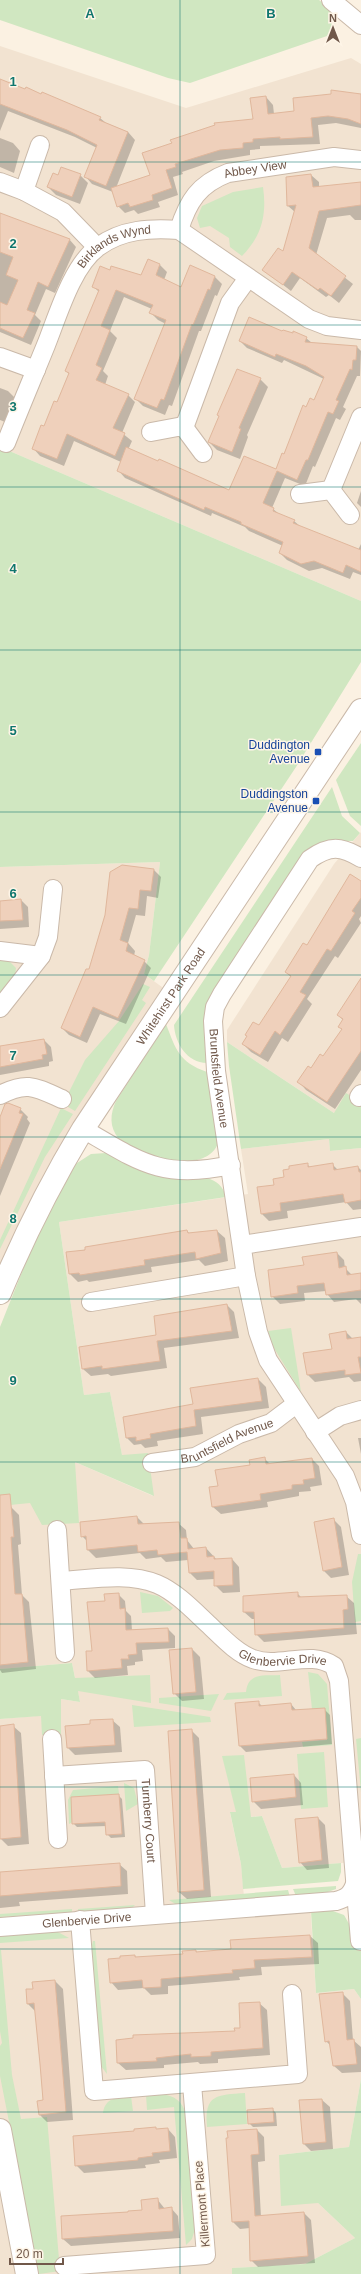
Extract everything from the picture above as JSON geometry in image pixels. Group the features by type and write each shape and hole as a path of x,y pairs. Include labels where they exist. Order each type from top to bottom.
{"street":[{"path":"331,0 361,25"},
{"path":"24,191 40,145"},
{"name":"Abbey View","path":"179,230 185,213 200,188 215,178 228,173 334,157 361,160"},
{"path":"0,182 24,191 63,212 97,247"},
{"name":"Birklands Wynd","path":"6,443 74,277 97,247 114,238 133,231 157,229 179,230"},
{"path":"179,230 309,318 327,326 361,330"},
{"path":"184,428 230,303 248,278"},
{"path":"0,357 36,370"},
{"path":"331,490 361,417"},
{"path":"151,432 184,428"},
{"path":"184,428 203,453"},
{"path":"300,494 331,490"},
{"path":"331,490 350,515"},
{"name":"Whitehirst Park Road","path":"0,1293 24,1236 55,1175 83,1129 361,710"},
{"name":"Bruntsfield Avenue","path":"361,858 349,851 338,848 325,851 310,860 222,994 215,1007 213,1021 214,1050 246,1276 258,1332 268,1360 344,1476 356,1502 361,1535"},
{"path":"0,1008 41,956 48,936 53,889"},
{"path":"0,951 41,956"},
{"path":"0,1095 16,1087 31,1085 62,1099"},
{"path":"83,1129 130,1157 164,1169 194,1170 231,1164"},
{"path":"242,1245 361,1227"},
{"path":"91,1302 246,1276"},
{"name":"Bruntsfield Avenue","path":"152,1463 195,1457 239,1434 272,1423 296,1404"},
{"path":"315,1432 340,1416 361,1410"},
{"path":"57,1530 65,1653"},
{"name":"Glenbervie Drive","path":"61,1581 129,1577 145,1580 159,1585 174,1595 236,1648 253,1659 270,1662 322,1659 334,1666 339,1681 356,1819 356,1884 360,1941"},
{"path":"52,1739 58,1839"},
{"name":"Turnberry Court","path":"54,1776 145,1770 155,1914"},
{"name":"Glenbervie Drive","path":"0,1927 336,1901 347,1898 352,1893 356,1884"},
{"path":"80,1920 94,2091 298,2074 292,1994"},
{"name":"Killermont Place","path":"64,2266 206,2255 192,2084"},
{"path":"0,2130 27,2274"}],"shaded area":[{"path":"0,46 186,108 351,58 361,64 361,601 0,447"},
{"path":"361,832 361,1102 334,1113 227,1042 227,1030 334,864"},
{"path":"160,862 149,955 144,974 173,995 0,1293 0,867"},
{"path":"329,1139 330,1151 361,1148 361,1941 354,1862 282,1868 262,1816 248,1817 230,1813 241,1864 245,1908 310,1903 316,1993 354,1989 361,1999 361,2079 349,2147 279,2155 318,2203 355,2238 305,2264 232,2268 232,2274 0,2274 0,1719 60,1714 61,1699 80,1702 72,1663 0,1669 0,1506 75,1462 153,1496 122,1455 110,1392 84,1395 59,1222 248,1194 241,1149"}],"green space":[{"path":"0,0 319,0 328,7 336,21 327,36 190,83 168,78 0,20"},
{"path":"263,187 264,206 262,224 254,241 242,256 230,247 229,238 210,226 200,228 197,218 202,206 233,192"},
{"path":"0,447 361,601 361,662 296,767 154,981 144,974 149,955 160,862 0,867"},
{"path":"361,743 361,826 350,816 336,780"},
{"path":"332,787 342,816 360,833 353,841 329,841 205,1021 207,1063 194,1060 183,1051 177,1039 174,1025"},
{"path":"0,958 9,961 16,968 15,976 0,997"},
{"path":"143,984 150,987 142,1000 146,1003 75,1111 63,1104 85,1060 119,1021"},
{"path":"166,1024 176,1048 184,1059 190,1064 207,1072 218,1143 211,1153 200,1159 186,1162 154,1158 140,1153 127,1146 119,1139 113,1130 112,1125 112,1116 116,1101"},
{"path":"227,1042 334,1113 346,1093 361,1102 361,1148 330,1151 329,1139 241,1149"},
{"path":"61,1108 73,1114 45,1157 0,1249 0,1240"},
{"path":"106,1153 142,1171 157,1175 211,1179 217,1182 225,1193 226,1197 59,1222 84,1395 110,1392 122,1455 148,1453 154,1496 75,1462 79,1523 42,1525 30,1503 0,1506 0,1327 30,1252 60,1189 74,1165 91,1154"},
{"path":"291,1328 301,1392 272,1345 268,1331"},
{"path":"358,1554 361,1554 361,1621 355,1622 352,1582"},
{"path":"140,1592 158,1596 173,1608 170,1611 142,1613"},
{"path":"72,1663 75,1678 150,1675 151,1703 78,1691 80,1702 61,1699 61,1734 42,1735 41,1716 0,1719 0,1669"},
{"path":"308,1672 318,1674 327,1684 332,1745 303,1747 302,1742 327,1740 325,1708 312,1709"},
{"path":"280,1675 282,1696 223,1700 227,1693 246,1692 247,1686 253,1678 258,1676"},
{"path":"219,1694 211,1711 159,1703 159,1698"},
{"path":"132,1705 210,1717 211,1722 134,1727"},
{"path":"361,1738 361,1792 356,1739"},
{"path":"324,1752 328,1807 301,1809 297,1754"},
{"path":"244,1755 251,1817 262,1816 282,1868 341,1863 341,1872 338,1881 243,1889 241,1864 230,1812 236,1812 222,1756"},
{"path":"124,1783 134,1788 138,1804 126,1811"},
{"path":"118,1786 119,1794 69,1824 68,1800 73,1790"},
{"path":"336,1886 336,1889 322,1894 296,1896 293,1889"},
{"path":"288,1890 290,1897 177,1905 169,1900"},
{"path":"135,1905 131,1909 78,1912 78,1909"},
{"path":"72,1909 72,1912 0,1917 0,1914"},
{"path":"330,1910 344,1915 361,1945 361,1999 354,1989 316,1993 311,1911"},
{"path":"56,1931 69,1938 0,1943 0,1935"},
{"path":"93,1941 95,1941 107,2074 101,2066 91,1949"},
{"path":"0,1950 12,2075 21,2119 47,2117 60,2271 39,2274 0,2076 0,2046 2,2043 0,2031"},
{"path":"361,2079 361,2274 232,2274 232,2268 305,2264 355,2238 318,2203 281,2206 279,2155 349,2147"},
{"path":"245,2093 247,2124 207,2127 208,2108 210,2102 214,2098"},
{"path":"162,2094 171,2096 180,2102 186,2114 195,2229 192,2239 186,2245 174,2107 147,2110 146,2095"},
{"path":"131,2096 133,2111 103,2113 106,2104 109,2101"}],"building":[{"path":"0,79 25,89 26,87 41,94 42,92 101,117 99,120 128,132 106,186 84,177 97,145 67,130 0,104"},
{"path":"331,90 361,94 361,124 348,119 328,116 311,118 313,137 253,139 253,142 243,143 243,148 220,150 175,164 176,167 166,170 172,188 152,195 153,200 130,207 128,203 117,207 111,188 150,175 142,153 172,143 170,140 215,125 214,123 253,119 250,98 266,96 268,114 294,111 293,98 331,94"},
{"path":"61,167 81,174 72,197 47,187 53,173 58,175"},
{"path":"311,174 313,187 361,182 361,205 319,211 309,248 346,276 331,296 320,288 318,290 292,272 283,285 262,270 278,248 283,251 296,205 287,206 286,177"},
{"path":"0,213 70,239 48,287 38,282 27,310 35,313 23,338 0,328 0,302 7,305 18,280 6,275 13,257 0,252"},
{"path":"148,259 160,264 156,275 181,287 190,265 215,276 210,290 208,289 193,325 192,324 164,400 161,399 157,408 134,399 166,320 149,313 153,305 116,290 101,326 110,330 96,365 102,368 96,380 129,394 113,428 125,433 115,456 67,434 57,459 32,449 41,425 44,426 54,401 57,402 69,373 65,371 99,290 92,287 100,266 110,270 111,266 141,275"},
{"path":"249,317 282,331 293,333 293,331 307,337 305,342 357,346 356,360 353,360 352,370 350,369 336,400 339,401 333,414 328,412 308,460 306,460 297,480 277,471 263,503 274,508 273,511 295,520 293,523 361,550 361,572 346,565 343,573 314,561 301,564 279,553 283,542 241,524 241,522 205,507 204,510 117,471 126,447 158,461 159,459 229,490 244,456 276,469 282,453 284,454 303,405 306,407 310,398 314,400 324,377 306,366 276,354 275,357 239,341"},
{"path":"237,369 261,378 239,428 241,429 232,452 208,442 219,416 217,415"},
{"path":"122,865 154,869 151,891 140,890 138,909 129,908 120,940 128,943 126,951 145,960 118,1018 93,1007 80,1037 61,1028 86,969 89,969 105,915 110,872"},
{"path":"350,874 361,881 361,898 352,911 355,913 331,951 327,949 300,992 306,995 280,1035 275,1031 260,1055 242,1044 247,1036 245,1035 253,1022 259,1025 291,976 285,972 303,943 307,945"},
{"path":"21,899 23,920 0,921 0,901"},
{"path":"361,978 361,1051 327,1102 297,1082 308,1066 311,1068 320,1054 323,1056 342,1029 338,1027 343,1019 337,1015"},
{"path":"44,1039 47,1054 42,1055 43,1059 0,1067 0,1046"},
{"path":"8,1103 21,1108 19,1113 23,1114 0,1169 0,1117 5,1104"},
{"path":"308,1163 308,1167 333,1163 334,1170 358,1166 359,1172 361,1172 361,1200 345,1203 343,1194 280,1203 281,1211 261,1214 257,1187 274,1185 273,1179 284,1177 283,1170 289,1169 289,1166"},
{"path":"187,1230 188,1233 217,1230 221,1253 196,1259 195,1252 144,1260 145,1265 80,1275 79,1273 69,1274 66,1252 85,1250 85,1247"},
{"path":"337,1252 339,1268 346,1266 347,1275 361,1273 361,1290 326,1295 324,1283 297,1286 298,1293 271,1297 268,1270 304,1265 302,1257"},
{"path":"227,1304 232,1331 157,1341 160,1361 102,1369 102,1366 82,1369 79,1347 156,1335 154,1316"},
{"path":"346,1331 347,1339 361,1337 361,1357 358,1357 361,1373 345,1375 345,1370 307,1375 303,1353 332,1349 329,1334"},
{"path":"258,1378 262,1401 194,1410 196,1426 150,1434 151,1438 136,1441 136,1437 126,1438 123,1417 193,1404 190,1388"},
{"path":"265,1457 266,1464 312,1458 315,1478 303,1480 304,1484 292,1485 292,1489 260,1494 261,1500 212,1507 209,1487 218,1486 215,1470 250,1465 249,1460"},
{"path":"10,1494 14,1537 11,1537 15,1594 22,1594 28,1662 0,1665 0,1495"},
{"path":"137,1516 138,1524 179,1522 181,1538 187,1538 188,1549 206,1547 207,1557 214,1556 214,1559 232,1558 233,1585 214,1586 214,1571 189,1573 187,1552 158,1555 157,1550 138,1552 137,1545 87,1550 86,1536 81,1537 80,1522"},
{"path":"334,1518 342,1567 323,1571 314,1522"},
{"path":"298,1592 298,1597 347,1595 348,1609 343,1610 344,1628 255,1635 254,1612 243,1612 243,1596"},
{"path":"119,1593 120,1609 125,1608 126,1630 168,1628 169,1642 136,1643 137,1654 128,1655 129,1659 121,1659 122,1668 87,1671 86,1651 92,1651 87,1602 105,1601 104,1594"},
{"path":"192,1648 196,1692 173,1694 169,1650"},
{"path":"259,1701 259,1706 291,1703 292,1710 325,1708 327,1739 239,1746 235,1703"},
{"path":"113,1719 115,1745 67,1748 65,1726 90,1724 90,1720"},
{"path":"14,1724 21,1837 0,1839 0,1726"},
{"path":"192,1729 204,1890 178,1892 168,1731"},
{"path":"294,1774 296,1797 252,1802 250,1778"},
{"path":"119,1794 122,1834 106,1835 105,1822 72,1824 71,1797"},
{"path":"318,1817 322,1860 299,1863 295,1819"},
{"path":"120,1863 121,1886 0,1896 0,1872"},
{"path":"310,1935 312,1957 254,1960 255,1968 232,1970 233,1973 161,1979 161,1987 143,1988 142,1980 110,1983 108,1959 120,1958 120,1956 135,1955 135,1957 183,1954 182,1951 196,1950 196,1952 231,1949 230,1940"},
{"path":"55,1980 66,2112 39,2115 37,2101 43,2100 34,2003 27,2004 26,1989 33,1989 32,1982"},
{"path":"343,1992 347,2040 354,2039 357,2064 333,2066 329,2041 325,2042 319,1994"},
{"path":"260,2002 263,2048 211,2052 211,2056 191,2057 191,2054 156,2058 157,2061 117,2063 116,2040 133,2038 133,2035 235,2031 234,2028 240,2028 239,2003"},
{"path":"322,2099 326,2142 303,2144 299,2100"},
{"path":"273,2108 274,2122 248,2124 247,2110"},
{"path":"156,2127 156,2129 168,2128 170,2151 152,2153 153,2156 138,2158 138,2160 75,2166 73,2136 134,2131 134,2129"},
{"path":"257,2129 259,2154 251,2155 255,2216 304,2212 308,2256 250,2261 249,2221 232,2222 226,2138 228,2138 227,2131"},
{"path":"158,2198 159,2209 172,2207 173,2231 62,2239 61,2216 142,2210 141,2200"}],"place":[{"name":"Duddington Avenue","path":"318,752"},
{"name":"Duddingston Avenue","path":"316,801"}]}
